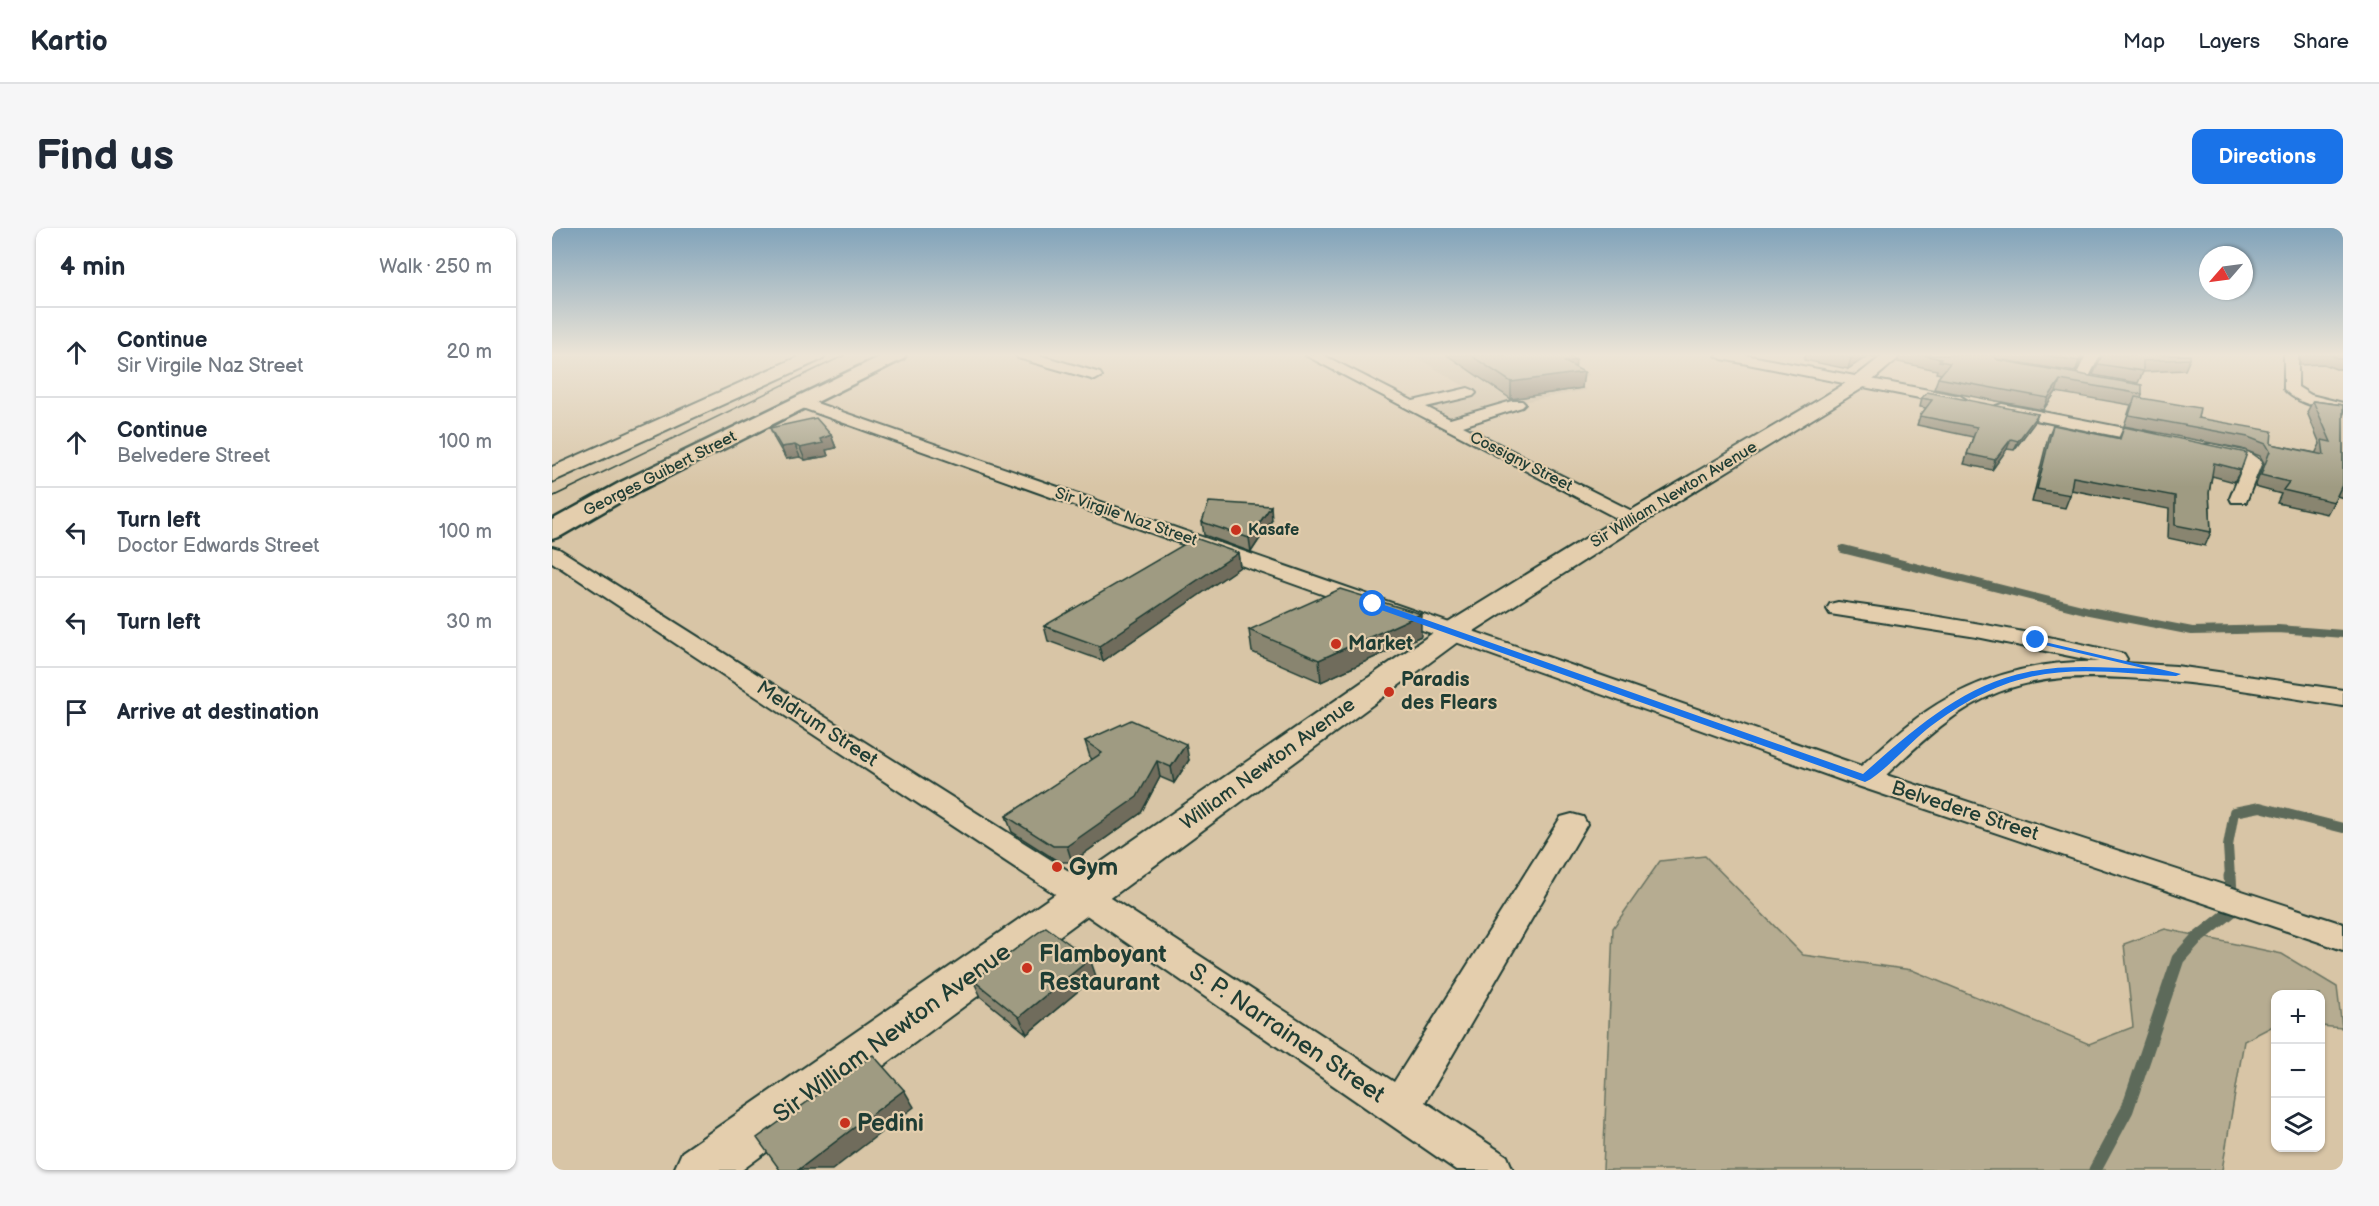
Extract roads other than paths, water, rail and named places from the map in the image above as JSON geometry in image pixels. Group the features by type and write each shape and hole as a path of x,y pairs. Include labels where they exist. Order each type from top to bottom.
{"main road":[{"name":"Georges Guibert Street","path":"552,531 629,487 805,399"}],"street":[{"path":"552,475 716,399"},
{"name":"Cossigny Street","path":"1397,399 1633,519"},
{"path":"1411,406 1442,399"},
{"name":"Sir William Newton Avenue","path":"1453,632 1633,519 1832,399"},
{"path":"1947,399 2173,442"},
{"path":"2310,399 2343,408"},
{"name":"Sir Virgile Naz Street","path":"799,402 1453,632"},
{"path":"1448,425 1517,404"},
{"path":"2195,446 2242,456 2253,462 2239,498"},
{"name":"Meldrum Street","path":"552,553 1083,896"},
{"path":"1838,609 1940,622 2014,636 2176,674 2343,698"},
{"name":"Belvedere Street","path":"1453,632 1865,778 2343,937"},
{"name":"William Newton Avenue","path":"1083,896 1453,632"},
{"path":"1865,778 1926,724 1989,687 2029,674 2080,669 2176,674"},
{"path":"1400,1108 1572,824"},
{"name":"Sir William Newton Avenue","path":"700,1170 1083,896"},
{"name":"S. P. Narrainen Street","path":"1083,896 1492,1170"}],"waterway":[{"path":"1843,549 2089,611 2192,631 2278,629 2343,634"},
{"path":"2230,877 2228,846 2234,812 2260,807 2343,828"},
{"path":"2095,1170 2127,1110 2178,959 2195,940 2232,911 2230,876"}],"tram line":[{"path":"552,497 754,399"}],"place":[{"name":"Kasafe","path":"1236,530"},
{"name":"Market","path":"1336,644"},
{"name":"Paradis des Flears","path":"1389,692"},
{"name":"Gym","path":"1057,867"},
{"name":"Flamboyant Restaurant","path":"1027,968"},
{"name":"Pedini","path":"845,1123"}]}
